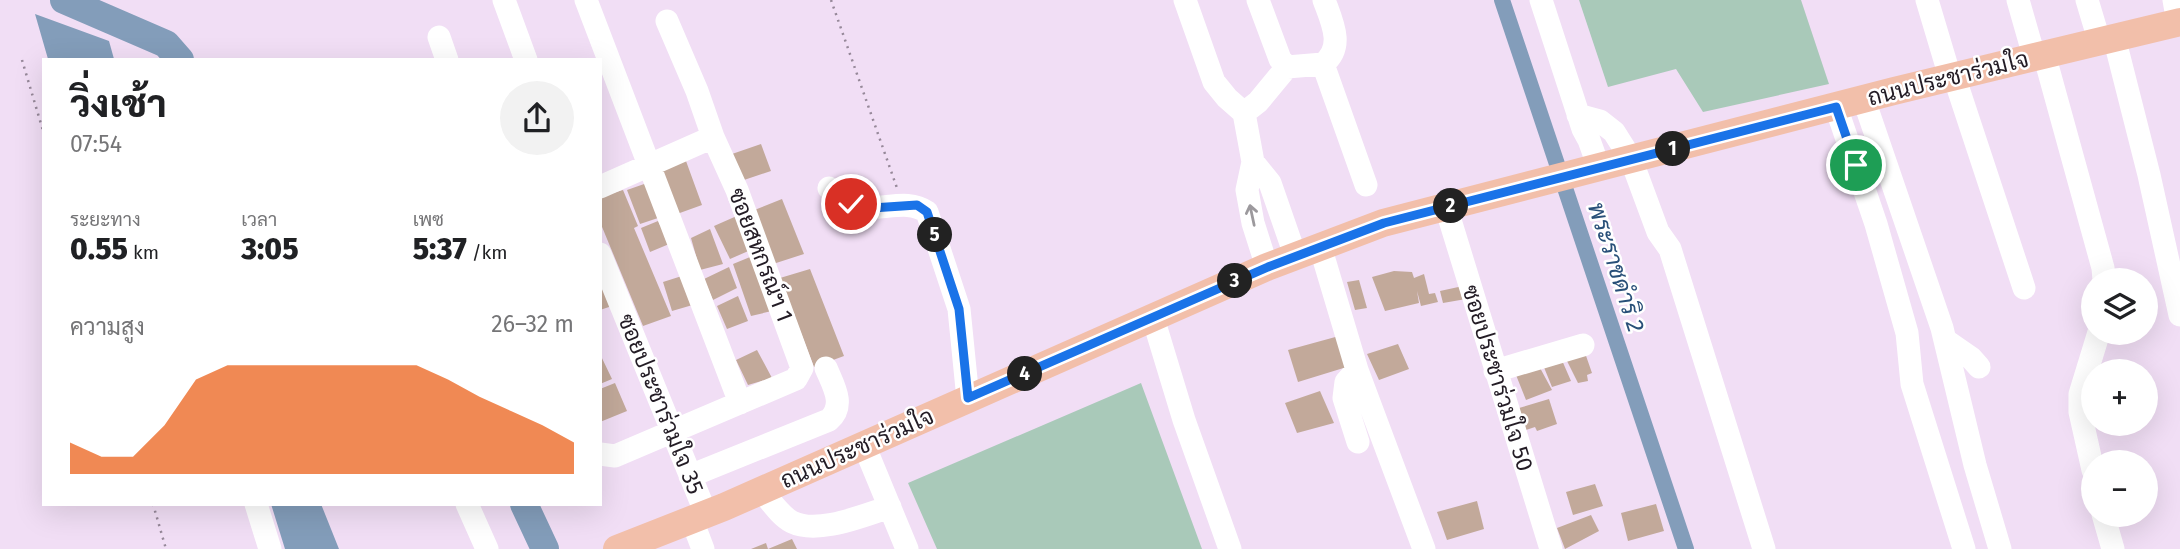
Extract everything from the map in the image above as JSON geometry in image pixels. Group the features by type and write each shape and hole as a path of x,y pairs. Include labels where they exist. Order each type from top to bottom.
{"main road":[{"name":"ถนนประชาร่วมใจ","path":"617,549 699,517 1268,267 1384,223 2107,38 2178,15"}],"street":[{"path":"504,0 525,58"},
{"path":"586,0 740,404 615,456 602,454"},
{"path":"1185,0 1214,82 1244,113 1253,162 1247,190 1253,223 1268,267"},
{"path":"1258,0 1280,59 1287,67"},
{"path":"1244,113 1258,102 1287,67 1324,64 1335,51 1336,40 1324,0"},
{"path":"1541,0 1593,170"},
{"path":"1927,0 2024,288"},
{"path":"2018,0 2039,55 2103,268"},
{"path":"2087,0 2107,38 2150,175 2180,315"},
{"name":"ซอยสหกรณ์ฯ 1","path":"667,20 737,190 802,365 801,375 789,383 740,404"},
{"path":"439,37 446,58"},
{"path":"1324,64 1366,185"},
{"path":"1864,100 1945,340 1975,465 2000,549"},
{"path":"1836,107 1876,223 1907,333 1912,384 1964,549"},
{"path":"1578,115 1600,121 1614,132 1631,159 1658,232 1670,249 1764,549"},
{"path":"602,186 713,137"},
{"path":"1253,162 1270,183 1308,250 1357,370 1424,549"},
{"path":"829,188 851,204 872,208 917,205 927,212 959,309 968,398"},
{"name":"ซอยประชาร่วมใจ 50","path":"1446,207 1551,549"},
{"name":"ซอยประชาร่วมใจ 35","path":"602,259 690,476 703,549"},
{"path":"1153,318 1184,419 1230,549"},
{"path":"1945,340 1979,366"},
{"path":"1495,371 1583,345"},
{"path":"2089,450 2080,412 2080,394 2095,345"},
{"path":"690,476 829,420 836,414 838,406 837,393 826,368"},
{"path":"1357,370 1346,382 1344,398 1358,442"},
{"path":"864,444 907,549"},
{"path":"761,490 789,521 799,524 832,524 890,507"},
{"path":"257,506 270,549"},
{"path":"468,506 487,549"},
{"path":"2106,527 2112,549"}],"path":[{"path":"831,0 903,205"},
{"path":"22,60 42,127"},
{"path":"154,506 166,549"}],"green space":[{"path":"1579,0 1801,0 1829,84 1703,112 1676,69 1608,87"},
{"path":"1141,383 1202,549 937,549 908,483"}],"water":[{"path":"35,14 109,41 114,58 48,58"},
{"path":"272,506 322,506 339,549 285,549"}],"building":[{"path":"761,144 771,171 744,180 732,154"},
{"path":"686,161 702,205 677,214 661,169"},
{"path":"647,183 661,217 640,224 627,190"},
{"path":"623,190 638,226 634,228 671,316 643,326 602,227 602,196"},
{"path":"782,199 804,254 773,264 752,211"},
{"path":"739,215 753,249 730,259 714,226"},
{"path":"658,221 660,225 666,224 674,242 650,252 641,228"},
{"path":"710,229 723,264 700,270 691,238"},
{"path":"755,255 776,310 751,316 733,264"},
{"path":"729,267 737,288 713,300 704,279"},
{"path":"810,269 844,356 814,367 780,278"},
{"path":"1394,271 1412,272 1414,278 1424,274 1429,294 1435,293 1438,302 1421,306 1417,291 1419,303 1385,311 1372,277"},
{"path":"685,275 696,304 672,311 663,282"},
{"path":"1359,280 1367,308 1355,310 1347,282"},
{"path":"602,283 615,305 602,309"},
{"path":"1463,286 1466,299 1443,303 1440,291"},
{"path":"738,296 748,321 727,329 717,306"},
{"path":"1339,336 1350,366 1298,382 1288,350"},
{"path":"1398,344 1409,369 1379,380 1367,354"},
{"path":"757,350 772,378 748,385 736,360"},
{"path":"1584,350 1592,373 1587,375 1588,381 1578,383 1565,357"},
{"path":"602,358 612,379 602,383"},
{"path":"1561,358 1571,381 1552,387 1543,365"},
{"path":"1539,366 1552,390 1526,400 1516,375"},
{"path":"615,383 627,411 602,421 602,388"},
{"path":"1320,391 1334,423 1297,433 1285,403"},
{"path":"1549,399 1557,424 1537,431 1535,427 1526,430 1519,408"},
{"path":"1595,484 1603,506 1573,515 1566,492"},
{"path":"1477,501 1484,529 1447,540 1437,512"},
{"path":"1656,504 1664,531 1628,541 1621,513"},
{"path":"1591,515 1599,531 1565,549 1557,528"},
{"path":"792,539 797,549 768,549"},
{"path":"766,543 768,549 751,549"}],"waterway":[{"path":"64,0 166,44 178,58"},
{"name":"พระราชดำริ 2","path":"1502,0 1686,549"},
{"path":"525,506 545,549"}],"route":[{"path":"851,204 872,208 917,205 927,212 959,309 968,398 1268,267 1384,223 1836,107 1856,165"}]}
